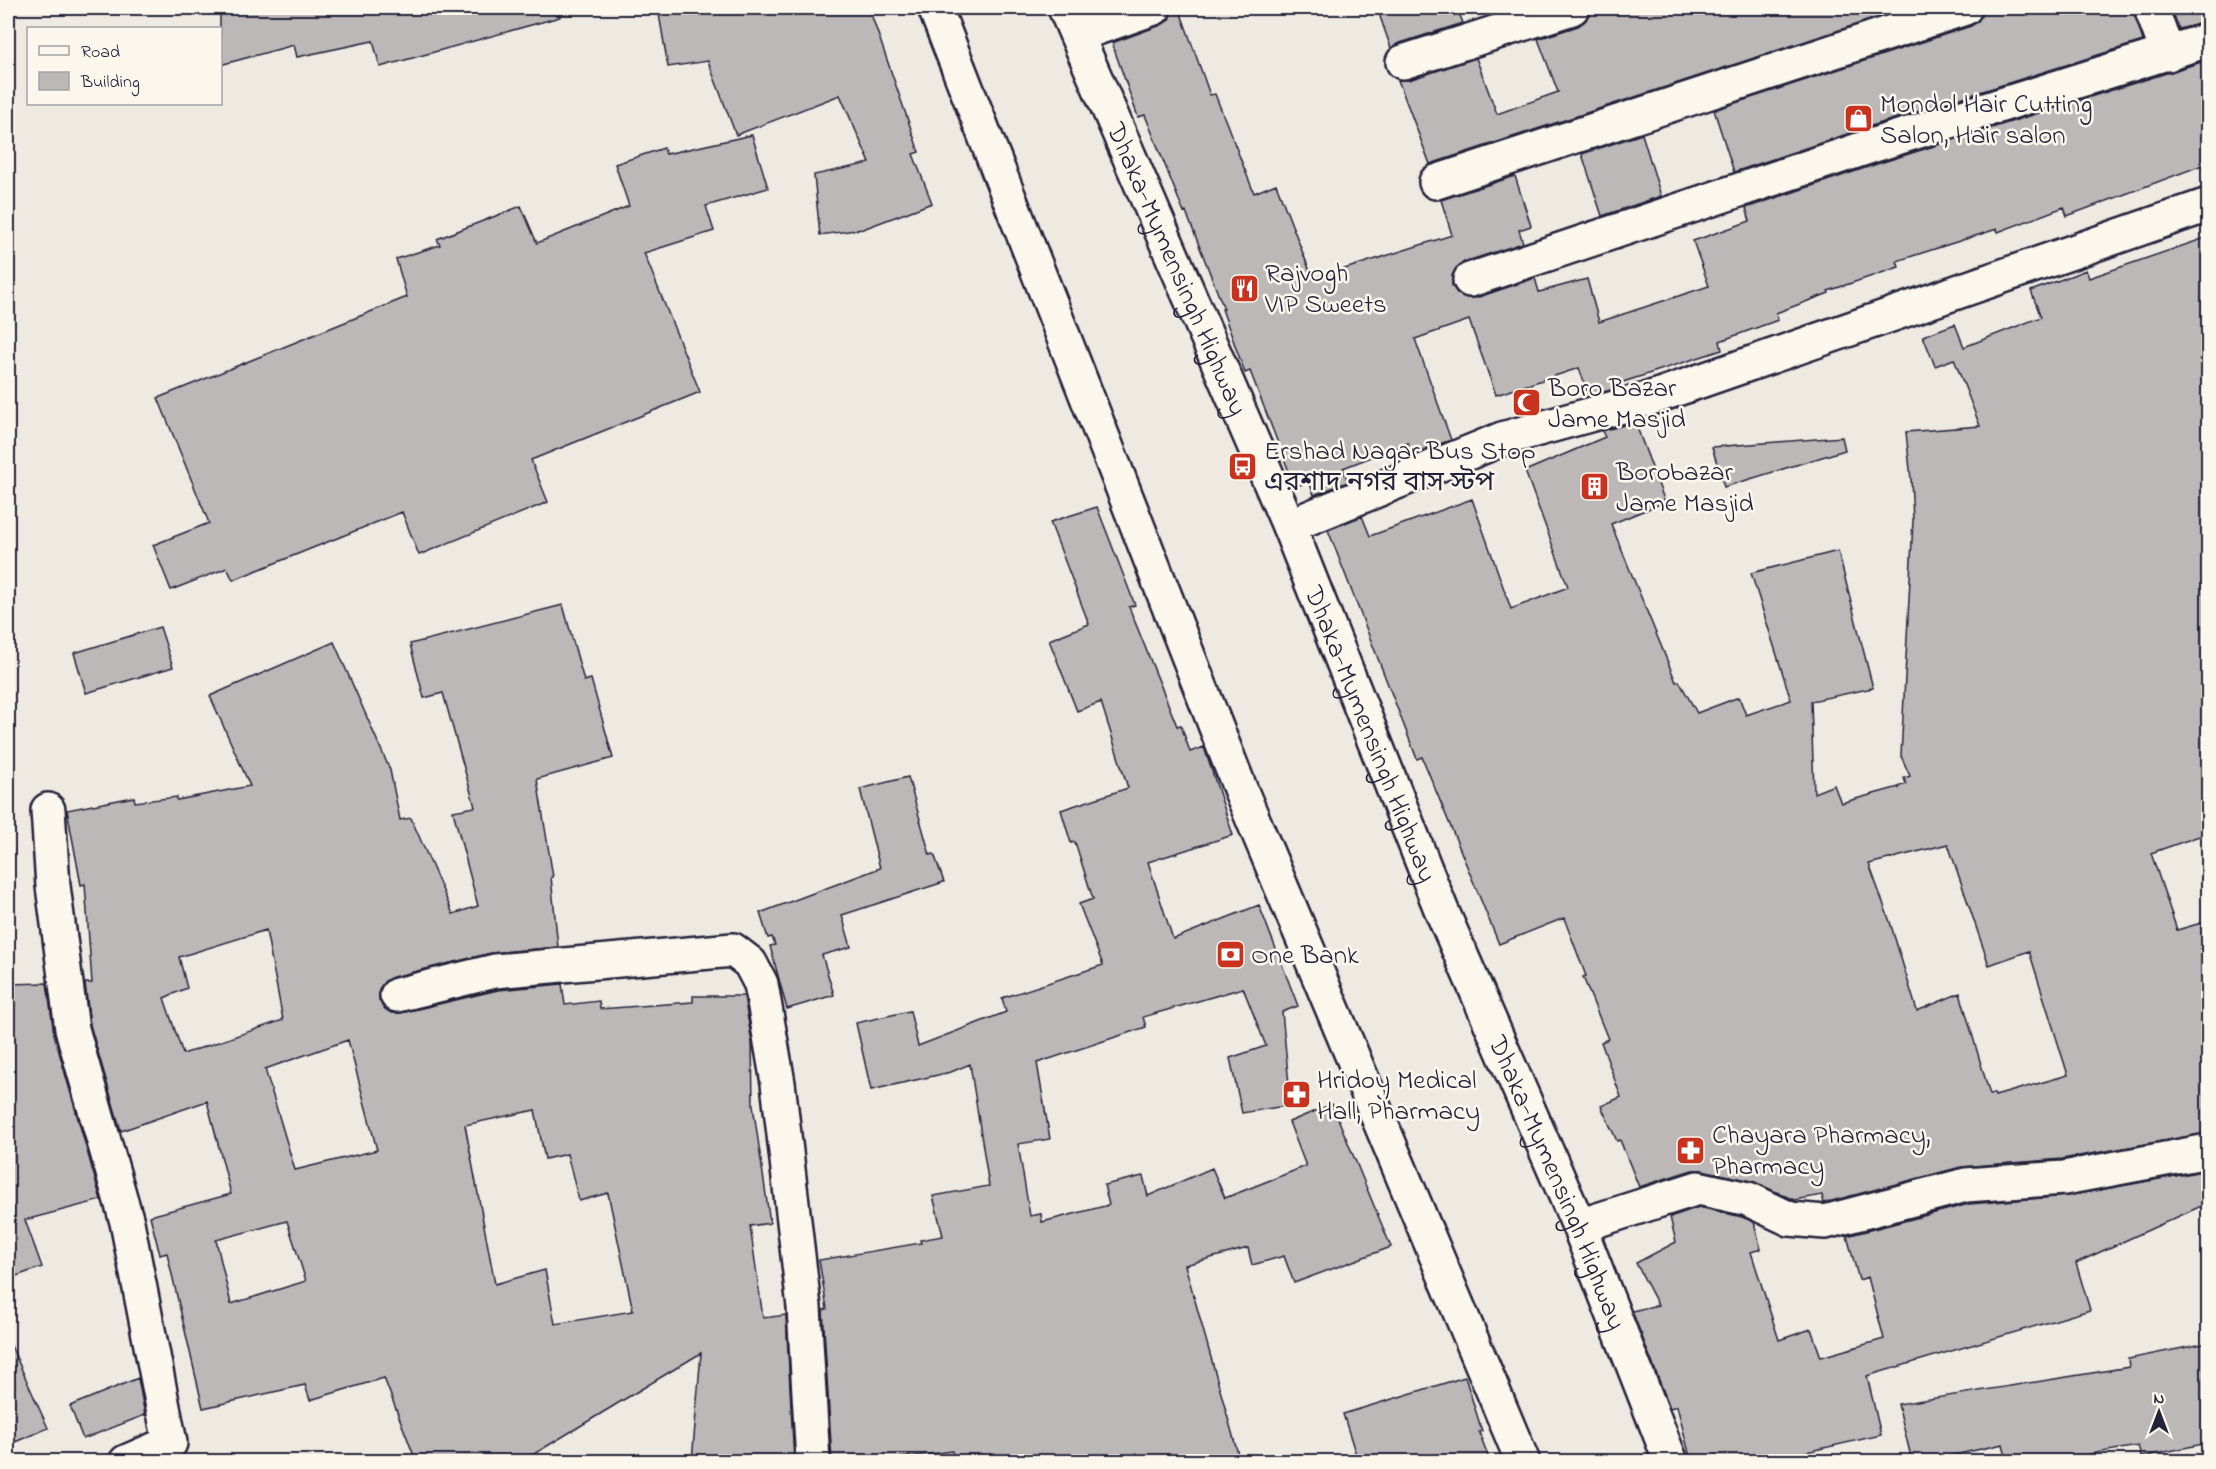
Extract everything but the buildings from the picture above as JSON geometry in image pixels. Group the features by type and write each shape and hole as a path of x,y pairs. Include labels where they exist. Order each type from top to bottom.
{"main road":[{"path":"935,8 1240,791 1523,1461"},
{"path":"1071,21 1154,8"},
{"path":"1403,62 1572,8"},
{"path":"1436,182 1965,8"},
{"path":"2151,8 2169,54"},
{"name":"Dhaka-Mymensingh Highway","path":"1071,21 1289,526 1441,909 1579,1226 1671,1461"},
{"path":"1470,280 1874,145 2208,40"},
{"path":"1289,526 1502,439 1652,398 2208,205"},
{"path":"48,810 53,886 72,1029 127,1222 170,1443 126,1461"},
{"path":"398,995 495,971 733,950 750,963 760,984 778,1083 804,1307 813,1461"},
{"path":"1579,1226 1698,1188 1748,1199 1790,1219 1825,1222 1966,1185 2064,1178 2208,1151"}],"place":[{"name":"Mondol Hair Cutting Salon, Hair salon","path":"1859,119"},
{"name":"Rajvogh VIP Sweets","path":"1244,288"},
{"name":"Boro Bazar Jame Masjid","path":"1527,403"},
{"name":"Ershad Nagar Bus Stop এরশাদ নগর বাস স্টপ","path":"1243,466"},
{"name":"Borobazar Jame Masjid","path":"1595,487"},
{"name":"One Bank","path":"1230,954"},
{"name":"Hridoy Medical Hall, Pharmacy","path":"1296,1095"},
{"name":"Chayara Pharmacy, Pharmacy","path":"1691,1150"}]}
